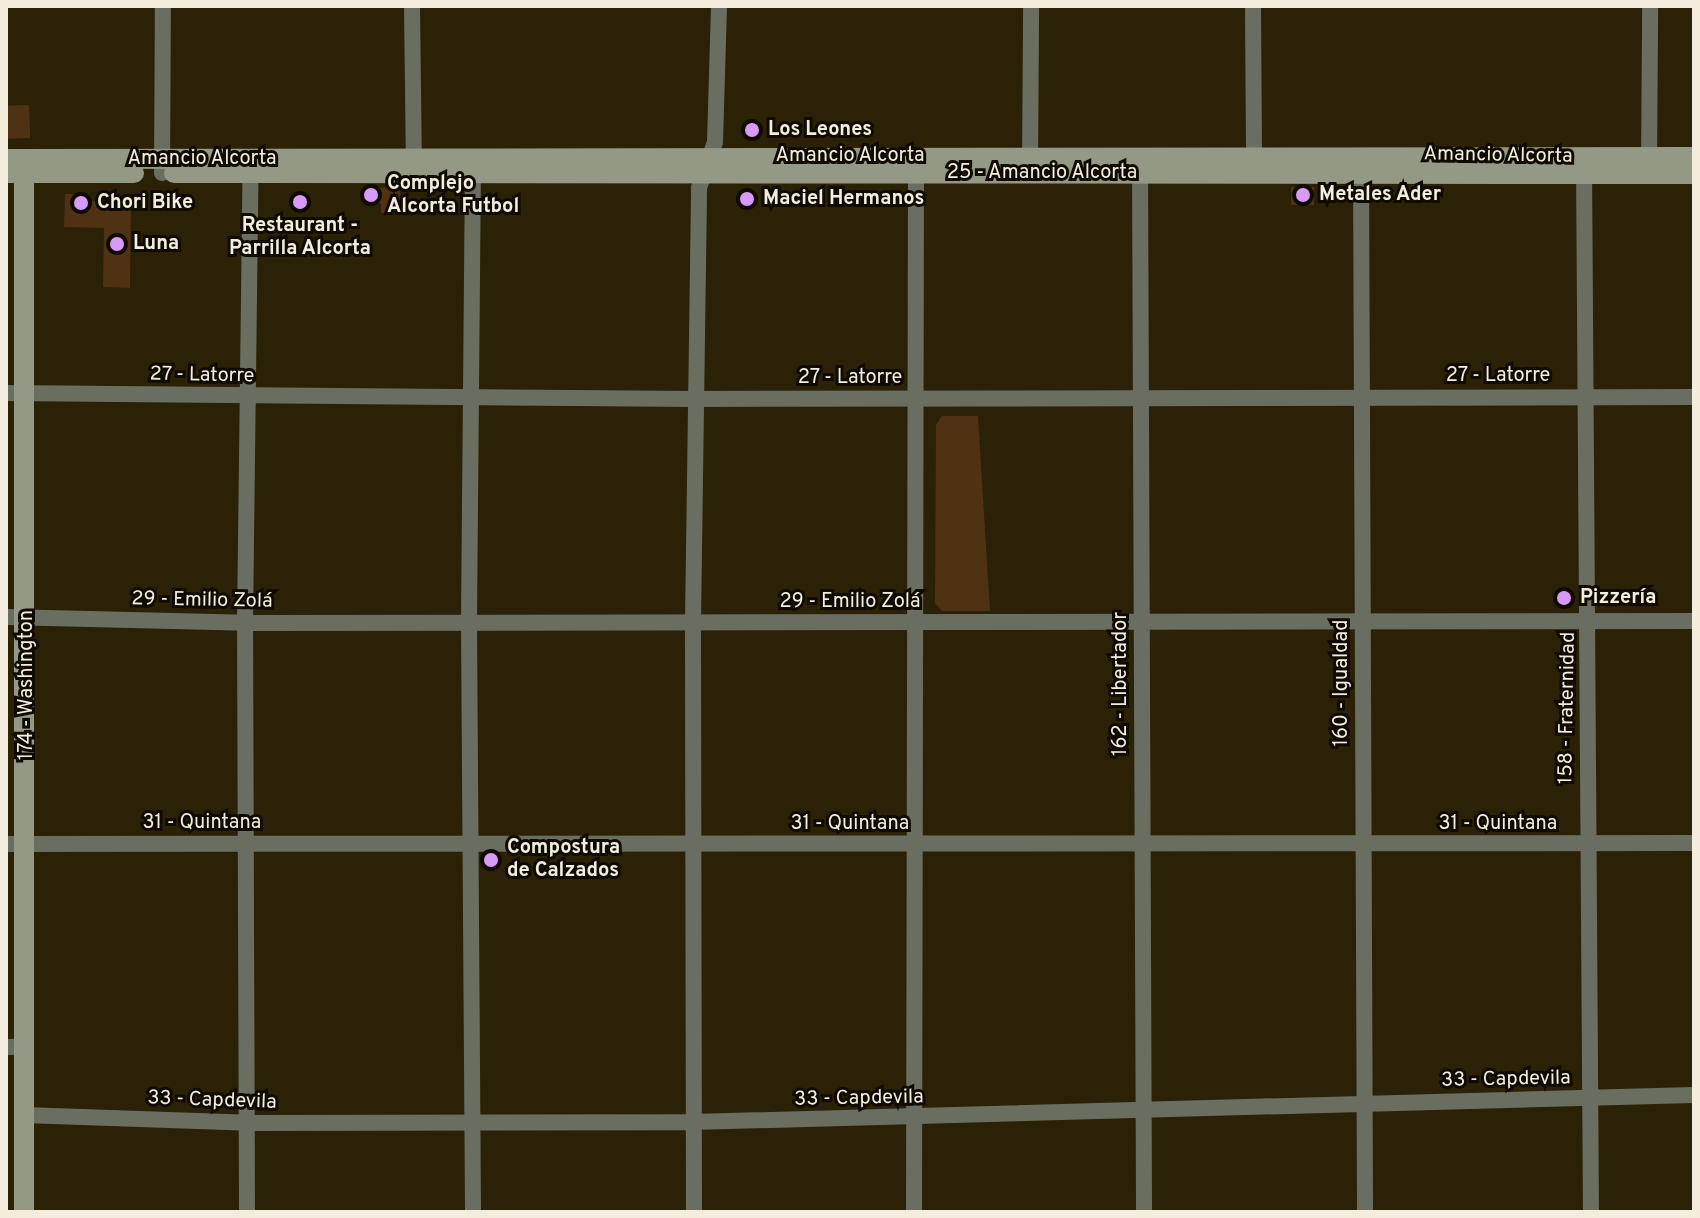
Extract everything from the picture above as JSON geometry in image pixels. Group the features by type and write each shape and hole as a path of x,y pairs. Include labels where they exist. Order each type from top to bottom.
{"main road":[{"name":"Amancio Alcorta","path":"473,166 710,155 916,165"},
{"name":"Amancio Alcorta","path":"1584,166 1649,166 1694,157"},
{"name":"25 - Amancio Alcorta","path":"251,166 473,166 702,174 916,165 1360,162 1584,166"},
{"path":"15,166 162,166"},
{"name":"174 - Washington","path":"15,166 16,617 27,844 14,1047 24,1115 24,1212"},
{"name":"Amancio Alcorta","path":"162,166 251,166"},
{"path":"1649,166 1694,174"}],"street":[{"path":"162,166 163,6"},
{"path":"412,6 414,166"},
{"path":"694,1212 695,399 702,174 715,142 719,6"},
{"path":"1030,165 1031,6"},
{"path":"1253,6 1254,163"},
{"path":"1649,166 1650,6"},
{"name":"160 - Igualdad","path":"1360,162 1361,1103 1365,1212"},
{"name":"162 - Libertador","path":"1140,164 1144,1212"},
{"path":"914,1212 916,165"},
{"path":"247,1212 245,623 251,166"},
{"path":"473,166 469,623 473,1212"},
{"name":"158 - Fraternidad","path":"1584,166 1590,619 1585,844 1591,1212"},
{"name":"27 - Latorre","path":"14,393 247,398 470,395 695,399 1361,395 1694,397"},
{"name":"29 - Emilio Zolá","path":"16,617 245,623 1141,619 1694,621"},
{"name":"31 - Quintana","path":"6,844 246,842 470,846 915,843 1141,846 1694,843"},
{"name":"33 - Capdevila","path":"24,1115 248,1123 693,1122 1694,1095"}],"building":[{"path":"29,105 30,138 8,139 7,106"},
{"path":"400,187 400,212 381,213 381,203 362,203 362,188"},
{"name":"Metales Ader","path":"1291,187 1314,187 1314,205 1291,205"},
{"name":"Luna","path":"65,194 86,194 86,201 131,202 130,288 103,287 104,228 64,227"},
{"path":"942,416 978,416 990,611 942,611 935,603 936,425"}],"place":[{"name":"Los Leones","path":"752,130"},
{"name":"Complejo Alcorta Futbol","path":"371,195"},
{"name":"Metales Ader","path":"1303,195"},
{"name":"Maciel Hermanos","path":"747,199"},
{"name":"Restaurant - Parrilla Alcorta","path":"300,202"},
{"name":"Chori Bike","path":"81,203"},
{"name":"Luna","path":"117,244"},
{"name":"Pizzería","path":"1564,598"},
{"name":"Compostura de Calzados","path":"491,860"}]}
